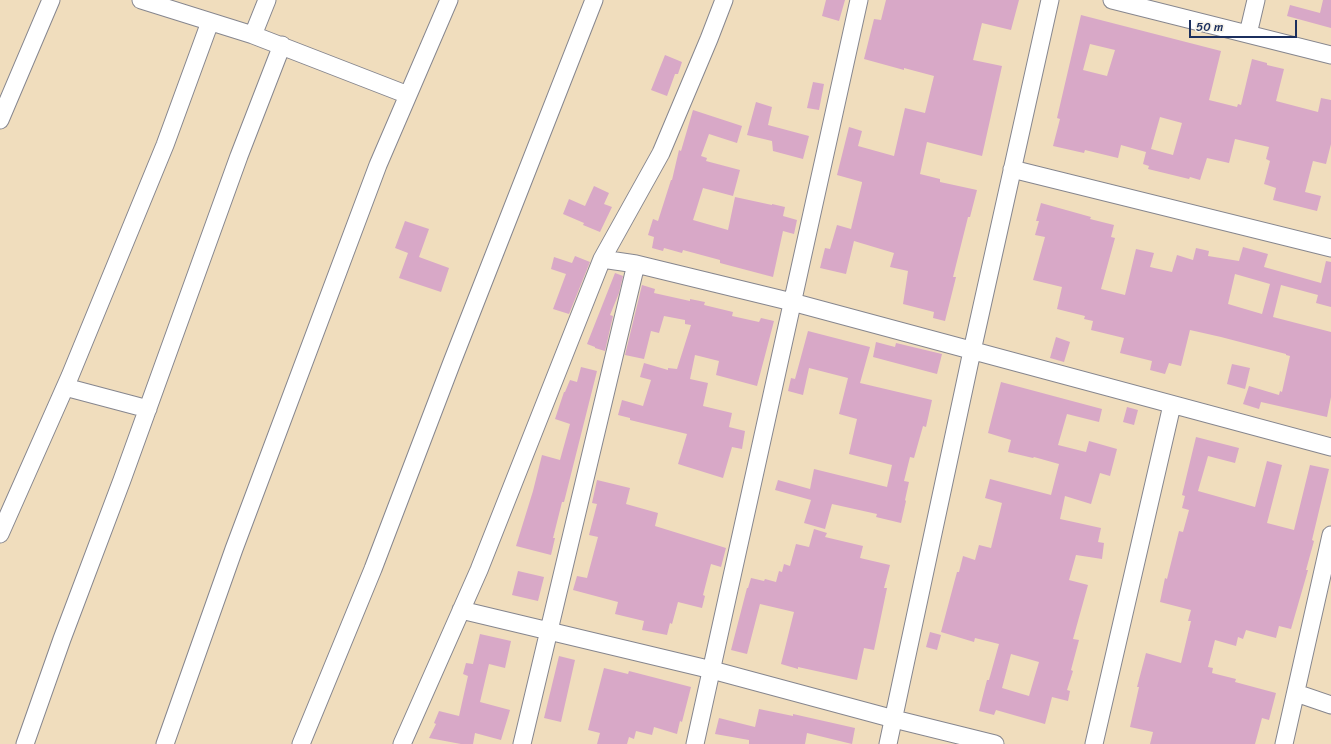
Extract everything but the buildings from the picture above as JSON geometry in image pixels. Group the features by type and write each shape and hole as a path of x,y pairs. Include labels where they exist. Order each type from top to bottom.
{"street":[{"path":"0,120 51,0"},
{"path":"141,0 282,45 408,95"},
{"path":"253,35 267,0"},
{"path":"165,744 234,548 378,165 448,0"},
{"path":"302,744 373,568 594,0"},
{"path":"402,744 479,570 602,259 661,153 710,39 724,0"},
{"path":"695,744 859,0"},
{"path":"888,744 972,350 1050,0"},
{"path":"1112,0 1331,55"},
{"path":"1248,34 1256,0"},
{"path":"0,534 65,387 165,145 210,22"},
{"path":"25,744 239,156 282,45"},
{"path":"1012,169 1331,248"},
{"path":"602,259 636,264 792,302 1331,447"},
{"path":"522,744 636,264"},
{"path":"65,387 148,409"},
{"path":"1094,744 1172,404"},
{"path":"1284,744 1296,693 1325,587 1331,535"},
{"path":"461,610 712,670 995,744"},
{"path":"1296,693 1331,705"}]}
